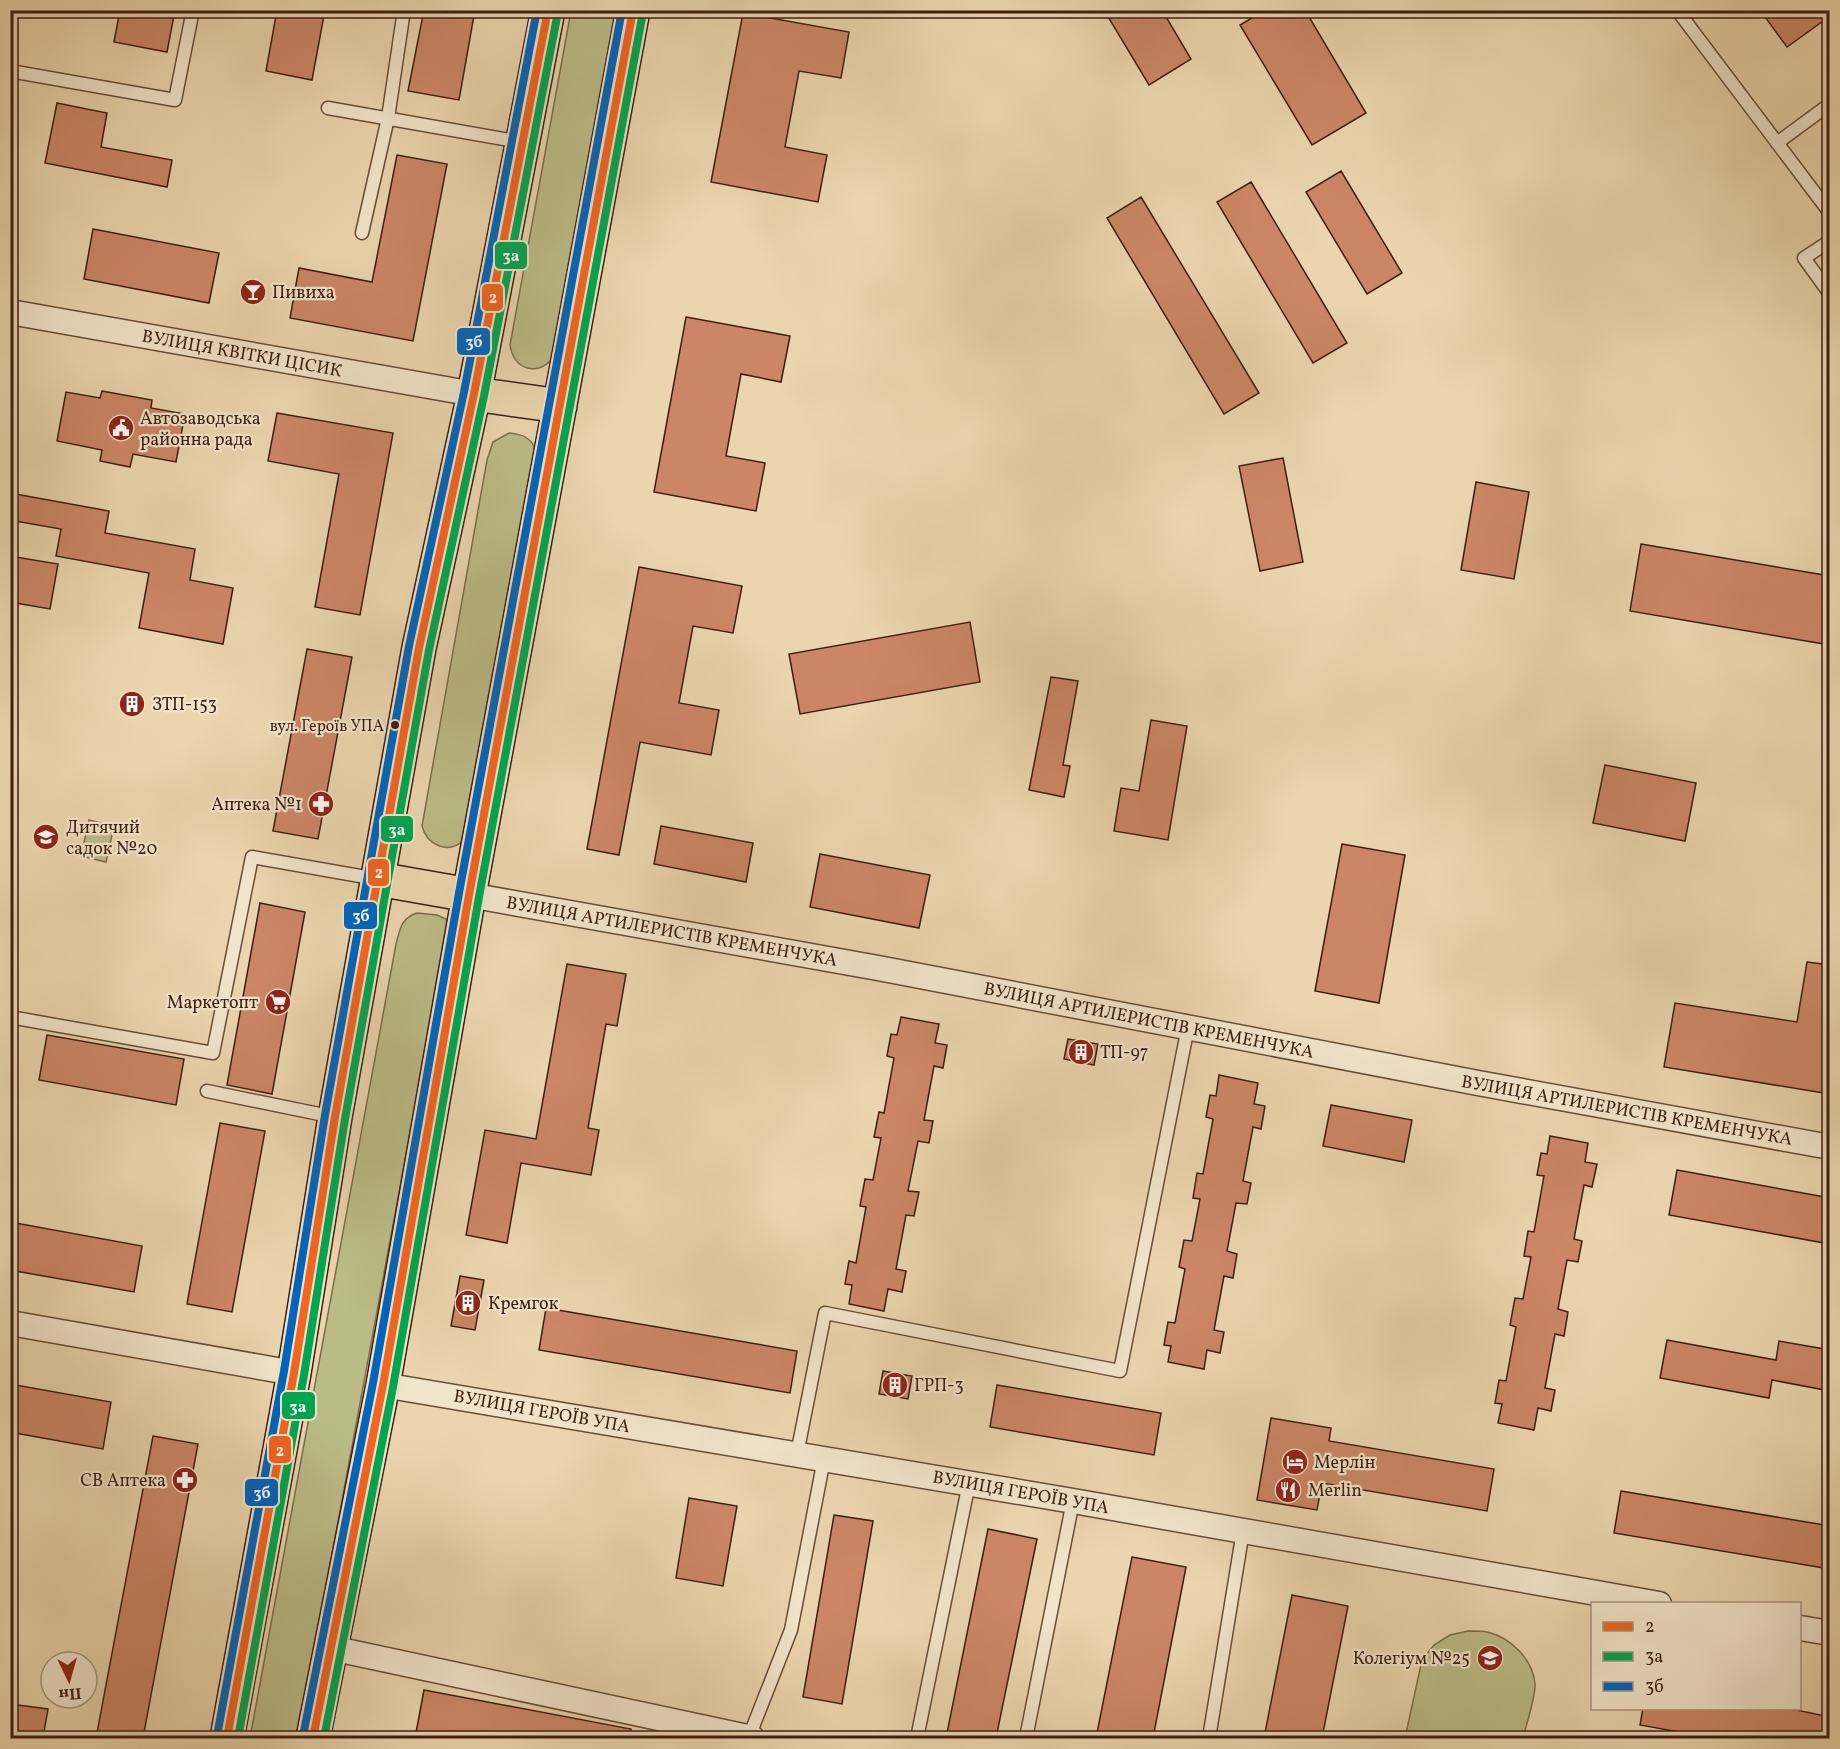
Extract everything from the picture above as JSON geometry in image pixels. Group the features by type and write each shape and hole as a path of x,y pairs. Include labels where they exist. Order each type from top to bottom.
{"highway":[{"path":"227,1738 294,1373 335,1117 419,648 474,394 548,10"},
{"path":"313,1738 383,1385 469,895 633,10"},
{"path":"474,394 560,406"},
{"path":"378,879 469,895"}],"street":[{"name":"ВУЛИЦЯ КВІТКИ ЦІСИК","path":"10,312 474,394"},
{"name":"ВУЛИЦЯ АРТИЛЕРИСТІВ КРЕМЕНЧУКА","path":"469,895 878,968 1830,1147"},
{"path":"10,1323 294,1373"},
{"name":"ВУЛИЦЯ ГЕРОЇВ УПА","path":"383,1385 969,1483 1648,1602"},
{"path":"1801,1628 1830,1633"},
{"path":"331,1648 751,1738"}],"lane":[{"path":"10,71 175,100 193,10"},
{"path":"362,233 388,118 404,10"},
{"path":"1677,10 1830,213"},
{"path":"1777,143 1830,104"},
{"path":"328,108 522,142"},
{"path":"1830,241 1804,258 1830,294"},
{"path":"10,1017 213,1053 252,857 378,879"},
{"path":"797,1454 825,1313 1120,1371 1188,1027"},
{"path":"207,1091 335,1117"},
{"path":"751,1738 791,1630 824,1459"},
{"path":"917,1738 969,1483"},
{"path":"1026,1738 1073,1501"},
{"path":"1209,1738 1243,1531"}],"green space":[{"path":"571,11 619,11 552,359 546,365 533,369 526,368 516,360 510,345"},
{"path":"509,433 526,438 535,447 536,452 464,840 451,847 445,847 433,843 422,826 487,460 493,442"},
{"path":"89,820 114,826 106,862 81,856"},
{"path":"417,913 437,915 446,919 448,928 298,1738 250,1738 396,944 404,921"},
{"path":"1468,1631 1487,1632 1504,1639 1519,1650 1530,1666 1535,1689 1523,1738 1405,1738 1422,1660 1434,1645 1450,1635"}],"building":[{"path":"120,10 175,10 167,52 114,42"},
{"path":"277,10 325,10 312,80 266,71"},
{"path":"424,10 475,10 459,100 408,91"},
{"path":"1104,10 1162,10 1191,59 1149,85"},
{"path":"1265,10 1305,10 1366,113 1312,145 1240,25"},
{"path":"1760,10 1830,10 1830,16 1787,47"},
{"path":"743,13 849,32 841,78 799,71 785,147 827,155 818,202 711,182"},
{"path":"57,103 107,113 101,147 172,160 167,187 45,163"},
{"path":"397,155 447,164 413,341 290,318 299,268 372,282"},
{"path":"1341,171 1402,273 1367,294 1306,192"},
{"path":"1251,182 1347,343 1313,363 1217,202"},
{"path":"1141,197 1259,393 1224,414 1107,218"},
{"path":"93,229 219,253 209,303 84,279"},
{"path":"686,317 790,336 781,382 741,374 726,456 765,463 756,511 654,492"},
{"name":"Автозаводська районна рада","path":"102,391 152,400 151,408 185,414 176,462 133,454 130,467 100,461 102,450 57,441 66,392 100,398"},
{"path":"277,413 393,433 360,615 315,607 339,474 268,461"},
{"path":"1283,458 1303,562 1260,571 1239,466"},
{"path":"1476,482 1529,492 1514,579 1461,570"},
{"path":"10,493 109,511 105,533 195,549 190,580 233,588 223,644 139,628 149,573 56,556 61,529 10,520"},
{"path":"1641,544 1830,576 1830,645 1630,611"},
{"path":"10,556 58,564 50,609 10,602"},
{"path":"639,567 742,586 733,633 693,626 679,703 719,710 711,755 640,742 619,855 587,849"},
{"path":"970,622 980,682 800,714 789,654"},
{"path":"307,649 352,657 318,839 273,831"},
{"path":"1051,677 1078,681 1063,765 1070,766 1064,797 1029,790"},
{"path":"1151,720 1187,726 1168,840 1114,831 1121,788 1139,791"},
{"path":"1605,765 1696,783 1685,841 1593,823"},
{"path":"661,826 753,843 746,882 654,864"},
{"path":"1342,844 1405,855 1379,1003 1315,991"},
{"path":"820,854 930,875 919,928 810,907"},
{"path":"260,903 305,912 272,1094 227,1085"},
{"path":"1807,962 1830,965 1830,1094 1664,1067 1675,1003 1797,1022"},
{"path":"567,964 626,974 617,1026 606,1024 588,1128 599,1130 591,1175 521,1163 507,1243 466,1235 485,1130 536,1139"},
{"path":"901,1017 939,1024 935,1043 947,1045 943,1068 934,1066 924,1120 933,1121 929,1143 918,1141 908,1191 919,1192 914,1216 906,1215 896,1269 906,1271 902,1292 888,1289 884,1311 849,1304 852,1285 845,1284 849,1261 856,1263 866,1207 860,1206 865,1179 873,1180 881,1138 874,1137 879,1112 884,1113 894,1058 887,1056 891,1034 897,1035"},
{"path":"47,1035 184,1059 176,1105 39,1080"},
{"name":"ТП-97","path":"1068,1039 1098,1044 1094,1065 1064,1059"},
{"path":"1219,1075 1258,1083 1254,1104 1265,1106 1261,1129 1253,1127 1243,1181 1251,1183 1247,1204 1236,1203 1227,1251 1237,1254 1233,1278 1224,1276 1214,1330 1224,1332 1220,1353 1207,1350 1204,1369 1168,1362 1171,1346 1164,1345 1168,1322 1175,1323 1185,1269 1179,1267 1184,1240 1192,1241 1200,1199 1193,1198 1197,1173 1203,1174 1213,1119 1206,1117 1210,1095 1216,1096"},
{"path":"1331,1105 1412,1120 1404,1162 1323,1146"},
{"path":"220,1123 265,1131 232,1312 187,1304"},
{"path":"1550,1136 1588,1143 1585,1162 1597,1164 1592,1187 1584,1185 1574,1239 1582,1241 1578,1262 1567,1260 1558,1309 1568,1312 1564,1336 1555,1334 1545,1388 1555,1390 1551,1411 1538,1408 1534,1430 1498,1423 1502,1404 1495,1403 1499,1380 1506,1381 1516,1327 1510,1325 1515,1298 1523,1299 1531,1257 1524,1256 1528,1231 1534,1232 1544,1176 1537,1175 1541,1153 1547,1154"},
{"path":"1677,1170 1830,1198 1830,1244 1669,1215"},
{"path":"10,1222 142,1246 134,1292 10,1270"},
{"name":"Кремгок","path":"460,1276 484,1280 475,1330 451,1326"},
{"path":"546,1308 797,1351 790,1393 539,1350"},
{"path":"1667,1340 1776,1360 1779,1341 1830,1350 1830,1391 1772,1380 1769,1398 1660,1378"},
{"name":"ГРП-3","path":"883,1371 912,1376 908,1399 879,1394"},
{"path":"10,1384 111,1402 103,1449 10,1432"},
{"path":"997,1385 1161,1413 1154,1455 990,1427"},
{"path":"1271,1418 1331,1428 1329,1441 1494,1469 1487,1511 1322,1483 1317,1510 1257,1500"},
{"path":"153,1436 198,1444 143,1738 96,1738"},
{"path":"1621,1491 1830,1526 1830,1569 1614,1533"},
{"path":"689,1498 737,1506 723,1586 676,1578"},
{"path":"834,1515 873,1521 842,1704 803,1697"},
{"path":"988,1529 1037,1539 996,1738 946,1738"},
{"path":"1132,1557 1186,1567 1153,1738 1096,1738"},
{"path":"1292,1595 1348,1606 1322,1738 1264,1738"},
{"path":"424,1690 631,1729 631,1738 415,1738"},
{"path":"10,1704 48,1710 43,1738 10,1738"},
{"path":"1643,1710 1797,1710 1830,1717 1830,1738 1712,1738 1640,1725"}],"transit line":[{"name":"3б","path":"217,1736 284,1371 325,1115 409,646 464,392 537,10"},
{"name":"2","path":"227,1738 294,1373 335,1117 419,648 474,394 548,10"},
{"name":"3б","path":"303,1736 373,1383 459,893 622,10"},
{"name":"2","path":"313,1738 383,1385 469,895 633,10"},
{"name":"3а","path":"238,1738 304,1375 345,1119 429,650 484,396 558,12"},
{"name":"3а","path":"324,1738 393,1387 479,897 643,12"}],"place":[{"name":"Пивиха","path":"253,292"},
{"name":"Автозаводська районна рада","path":"121,428"},
{"name":"ЗТП-153","path":"132,704"},
{"name":"вул. Героїв УПА","path":"395,725"},
{"name":"Аптека №1","path":"321,804"},
{"name":"Дитячий садок №20","path":"46,837"},
{"name":"Маркетопт","path":"278,1002"},
{"name":"ТП-97","path":"1081,1052"},
{"name":"Кремгок","path":"468,1303"},
{"name":"ГРП-3","path":"895,1385"},
{"name":"Мерлін","path":"1295,1462"},
{"name":"СВ Аптека","path":"185,1480"},
{"name":"Merlin","path":"1288,1490"},
{"name":"Колегіум №25","path":"1490,1658"}]}
